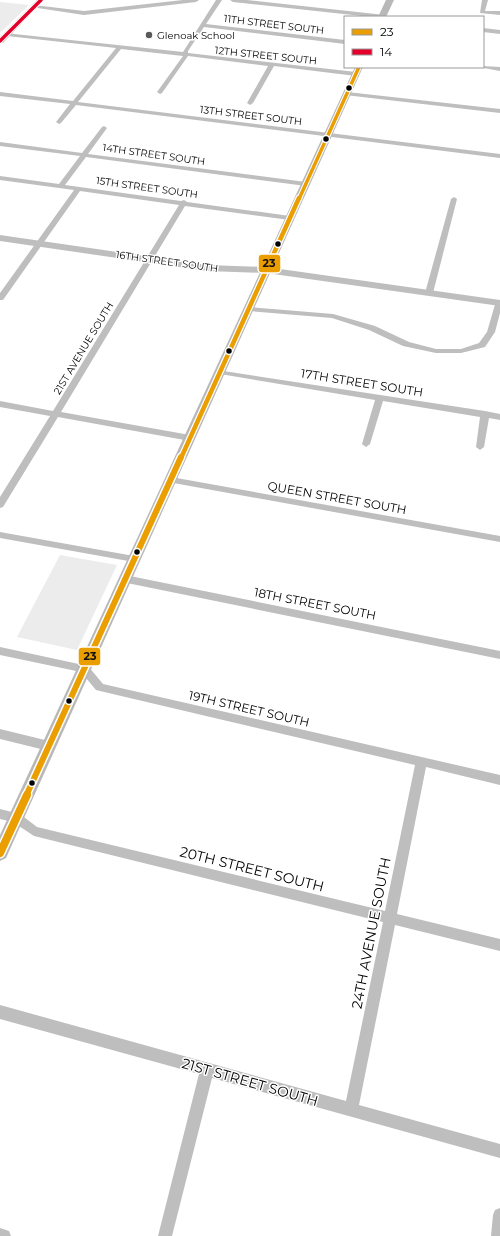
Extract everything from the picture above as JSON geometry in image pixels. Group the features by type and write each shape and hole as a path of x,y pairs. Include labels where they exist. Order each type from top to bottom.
{"main road":[{"path":"383,16 390,0"},
{"path":"0,853 358,70"}],"street":[{"path":"0,41 41,0"},
{"path":"119,9 126,0"},
{"path":"34,7 84,13 196,0"},
{"path":"160,92 186,55 185,50 219,0"},
{"path":"233,0 374,16"},
{"path":"486,0 482,12 500,14"},
{"name":"11TH STREET SOUTH","path":"202,25 344,42"},
{"path":"484,30 500,32"},
{"name":"12TH STREET SOUTH","path":"7,34 272,64 358,70"},
{"path":"59,122 120,47"},
{"path":"250,103 272,64"},
{"path":"484,67 500,69"},
{"name":"13TH STREET SOUTH","path":"0,94 500,156"},
{"path":"347,94 500,111"},
{"path":"62,185 104,128"},
{"name":"14TH STREET SOUTH","path":"0,144 306,184"},
{"name":"15TH STREET SOUTH","path":"0,178 62,185 290,218"},
{"path":"0,298 79,188"},
{"path":"428,293 454,199"},
{"name":"21ST AVENUE SOUTH","path":"0,505 184,202"},
{"name":"16TH STREET SOUTH","path":"0,238 207,268 266,270 499,303"},
{"path":"249,309 333,316 372,328 406,344 436,351 461,351 482,345 491,332 499,303"},
{"name":"17TH STREET SOUTH","path":"220,372 500,417"},
{"path":"366,444 380,398"},
{"path":"0,404 190,438"},
{"path":"480,447 485,414"},
{"name":"QUEEN STREET SOUTH","path":"170,480 500,539"},
{"path":"0,535 134,559"},
{"name":"18TH STREET SOUTH","path":"125,579 500,655"},
{"path":"0,651 84,669"},
{"name":"19TH STREET SOUTH","path":"84,669 100,687 421,763 500,780"},
{"path":"0,734 49,746"},
{"name":"24TH AVENUE SOUTH","path":"351,1110 421,763"},
{"name":"20TH STREET SOUTH","path":"0,814 16,818 34,831 500,945"},
{"name":"21ST STREET SOUTH","path":"0,1012 500,1152"},
{"path":"165,1236 207,1070"},
{"path":"498,1236 500,1215"},
{"path":"0,1235 4,1236"}],"shaded area":[{"path":"0,2 29,5 0,33"},
{"path":"60,555 117,565 77,650 17,637"}],"transit line":[{"name":"14","path":"0,41 41,0"},
{"name":"23","path":"0,853 359,68"}],"place":[{"name":"Glenoak School","path":"149,35"}]}
